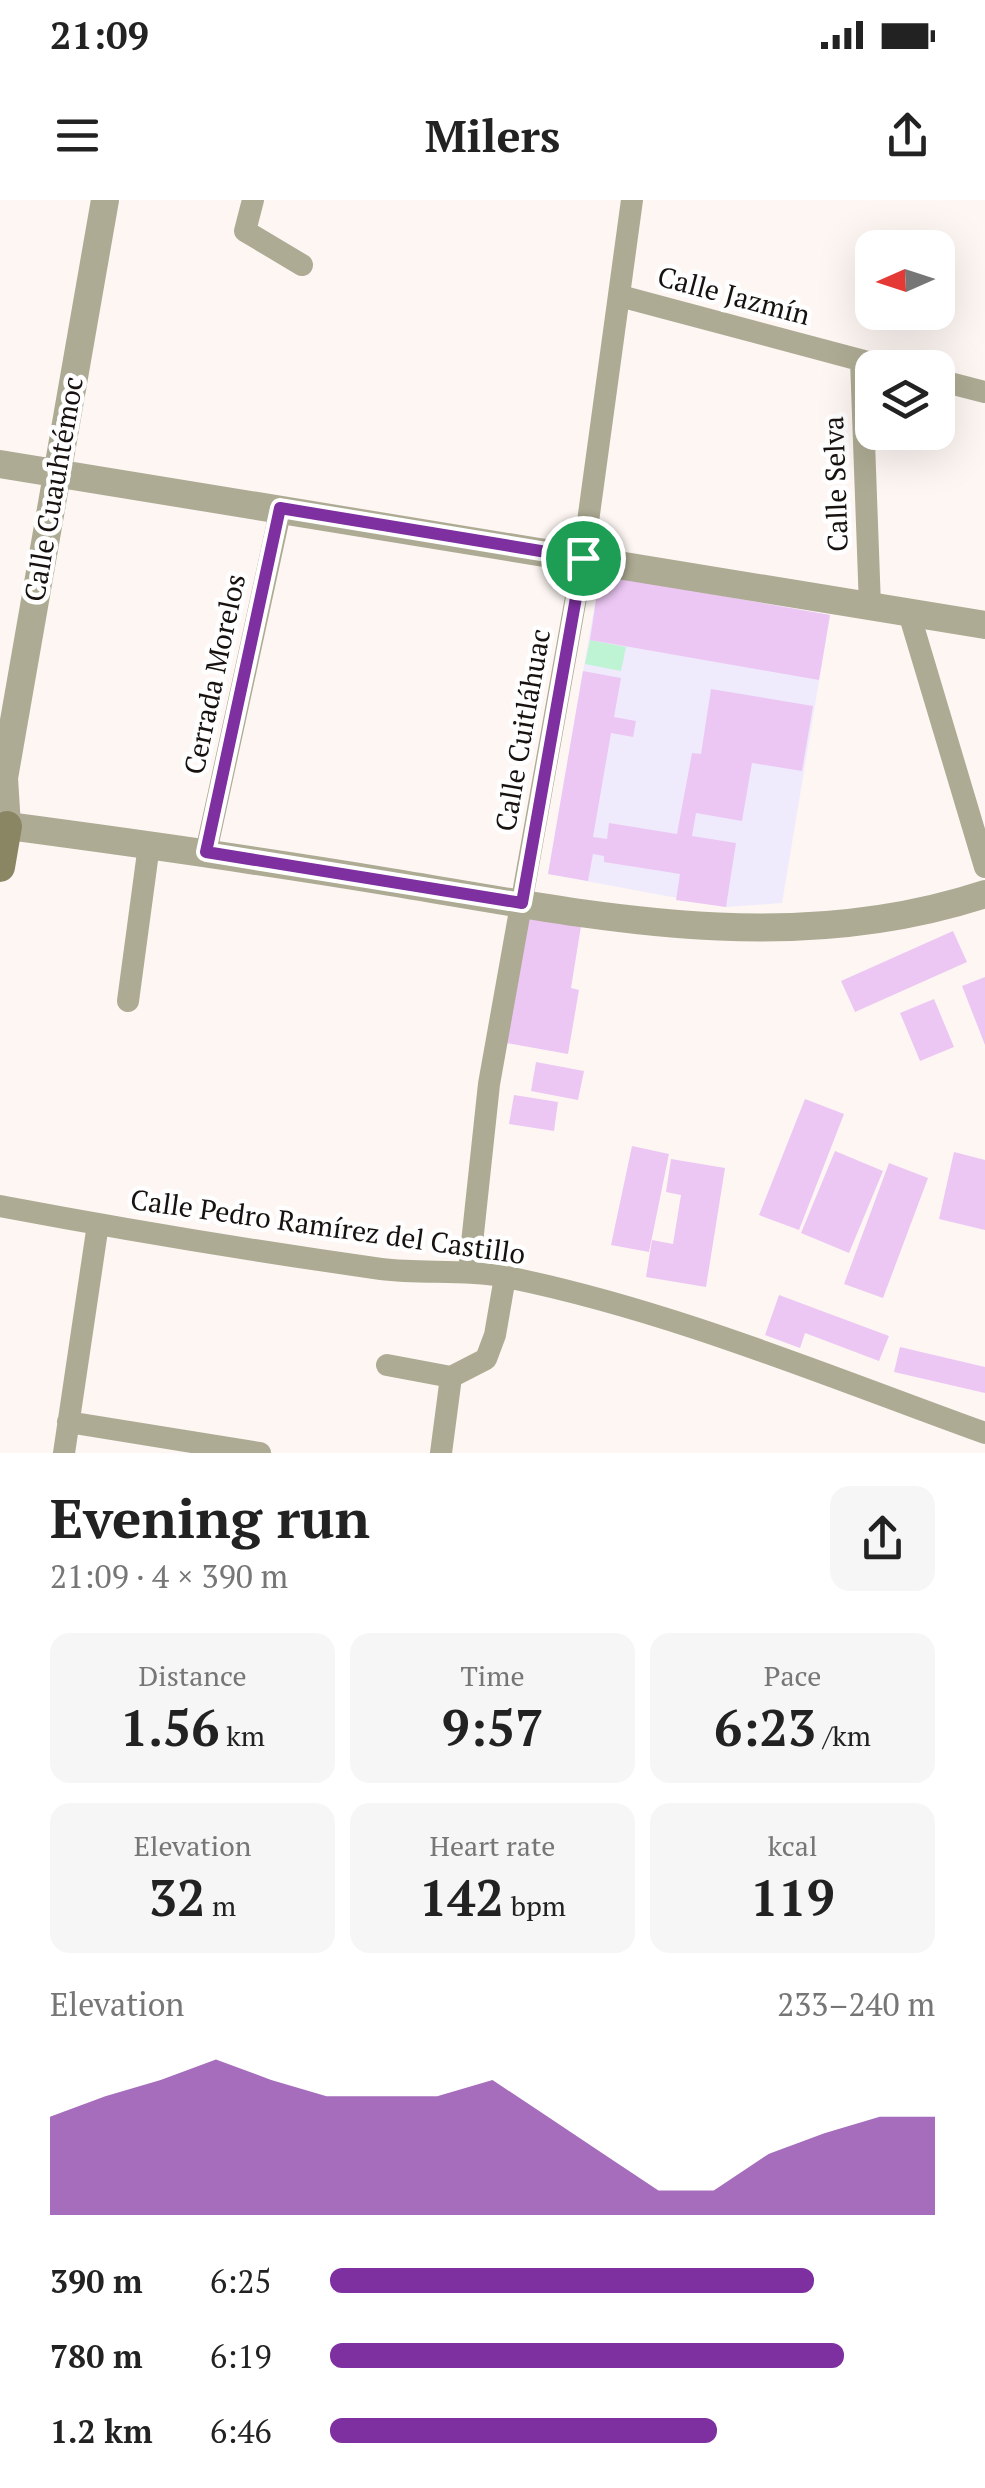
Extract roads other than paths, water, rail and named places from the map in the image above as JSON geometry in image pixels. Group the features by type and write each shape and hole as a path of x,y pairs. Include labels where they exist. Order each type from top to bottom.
{"main road":[{"path":"0,867 4,826"}],"street":[{"name":"Calle Cuauhtémoc","path":"4,826 2,782 105,200"},
{"path":"253,200 245,231 302,265"},
{"name":"Calle Cuitláhuac","path":"469,1271 489,1084 583,558 632,200"},
{"name":"Calle Jazmín","path":"620,296 855,358"},
{"path":"955,384 985,392"},
{"name":"Calle Selva","path":"864,450 870,606"},
{"path":"0,464 985,626"},
{"name":"Cerrada Morelos","path":"206,852 280,508"},
{"path":"909,613 985,867"},
{"path":"4,826 715,928 839,928 897,918 985,894"},
{"path":"128,1001 148,845"},
{"name":"Calle Pedro Ramírez del Castillo","path":"0,1206 408,1272 469,1271 506,1277 680,1324 985,1432"},
{"path":"64,1453 98,1224"},
{"path":"387,1365 451,1378 486,1359 495,1336 506,1277"},
{"path":"441,1453 451,1378"},
{"path":"68,1422 260,1453"}]}
